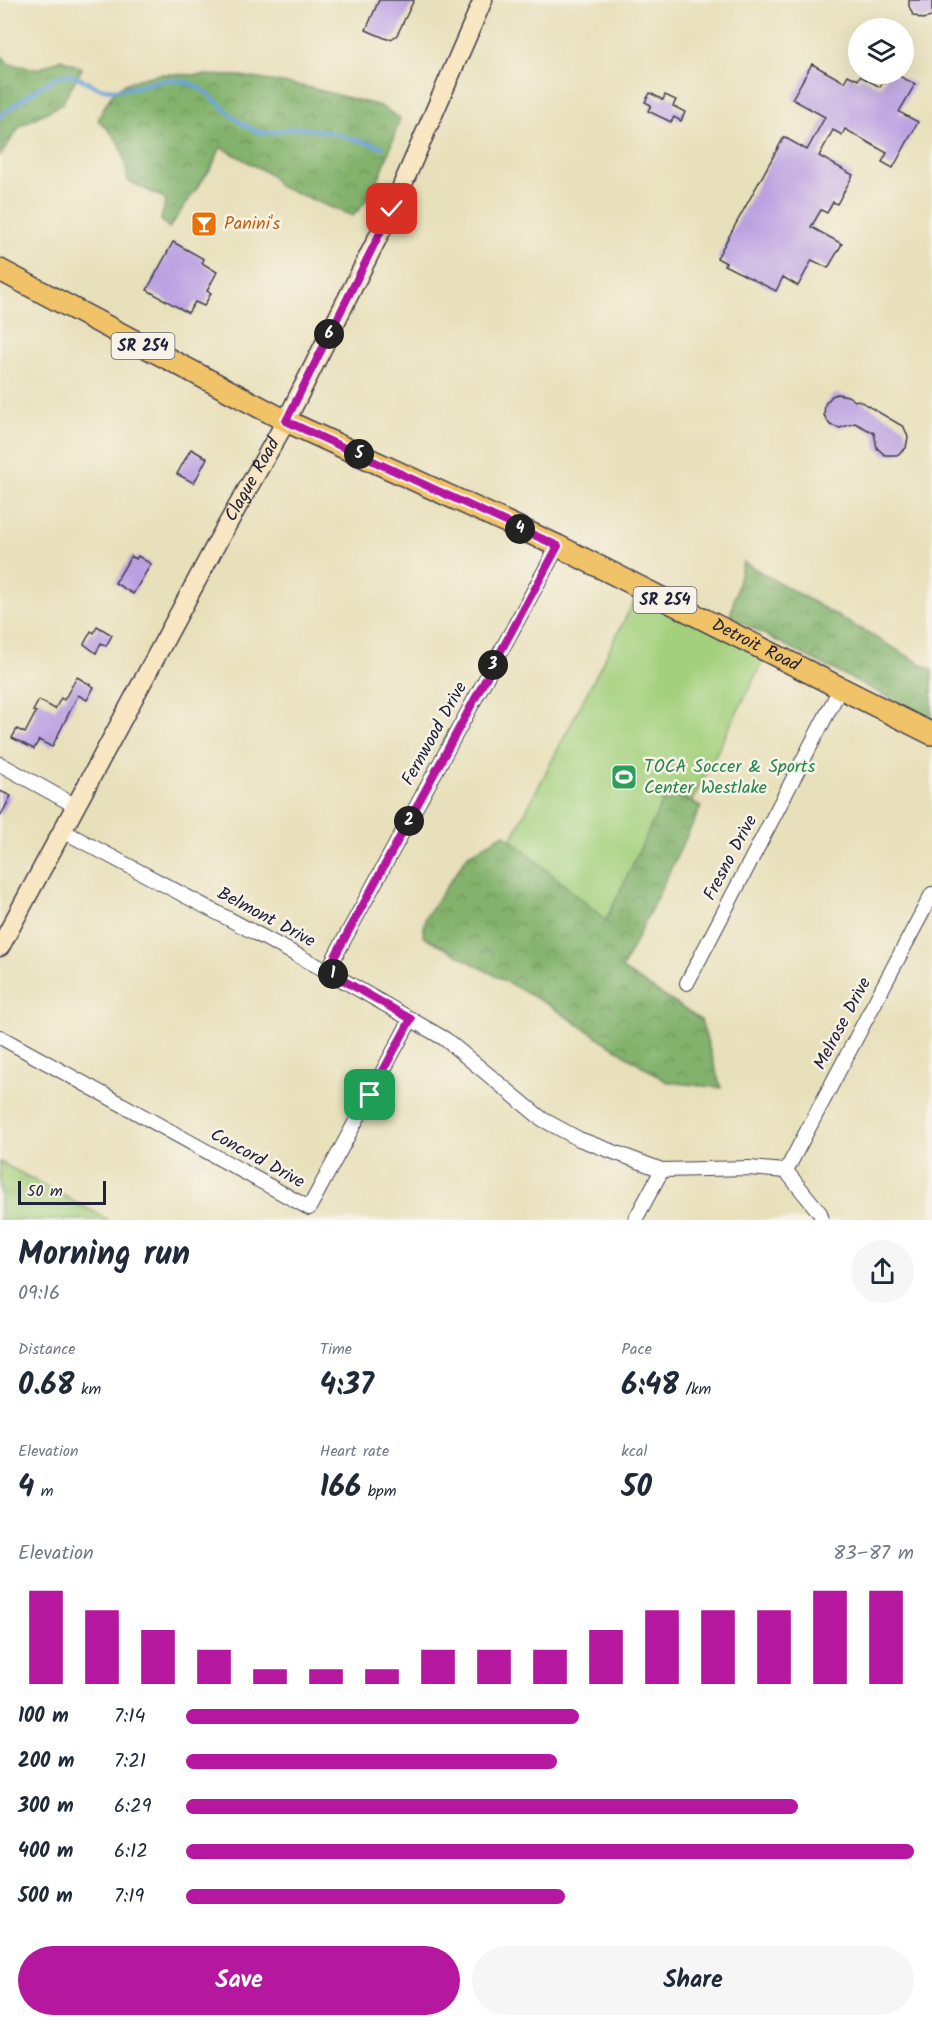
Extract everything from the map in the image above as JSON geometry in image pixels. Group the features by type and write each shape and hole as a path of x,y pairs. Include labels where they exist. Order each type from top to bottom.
{"main road":[{"name":"Clague Road","path":"0,947 219,539 286,421 392,209 483,0"},
{"name":"Detroit Road","path":"0,270 286,421 558,546 932,734"}],"street":[{"name":"Fernwood Drive","path":"327,971 558,546"},
{"name":"Fresno Drive","path":"687,982 841,687"},
{"path":"0,764 76,806"},
{"name":"Belmont Drive","path":"63,831 327,971 445,1039 542,1119 579,1139 662,1170"},
{"name":"Melrose Drive","path":"786,1171 932,894"},
{"name":"Concord Drive","path":"0,1037 309,1208 411,1019"},
{"path":"635,1220 662,1170 749,1168 786,1171 820,1213 822,1220"}],"green space":[{"path":"0,54 9,64 38,69 61,59 82,68 62,104 20,126 0,156"},
{"path":"160,74 240,76 303,86 380,106 400,118 376,183 370,195 353,216 278,186 271,175 221,147 211,168 169,228 161,220 166,199 128,181 120,147 113,134 98,120 110,98 121,86"},
{"path":"743,562 932,670 932,720 730,617"},
{"name":"TOCA Soccer & Sports Center Westlake","path":"641,588 768,651 608,967 479,902"},
{"path":"668,790 701,807 622,969 701,1020 721,1088 667,1082 547,1004 423,936 425,918 468,855 504,834 606,920"},
{"path":"0,1162 109,1220 0,1220"}],"building":[{"path":"379,0 414,0 397,35 391,39 366,30"},
{"path":"909,0 932,0 932,17 922,19 913,15"},
{"path":"812,64 844,82 848,75 848,84 875,84 880,87 882,84 915,84 899,112 918,122 893,168 882,162 887,153 845,129 842,135 833,130 819,156 853,175 837,204 833,202 827,213 821,210 811,227 842,244 828,268 812,260 798,286 783,277 776,291 724,265 726,263 717,258 784,137 807,150 825,117 792,99"},
{"path":"650,93 663,100 665,95 676,100 673,106 685,112 681,121 674,117 671,122 648,111 651,105 645,102"},
{"path":"173,242 204,259 202,263 217,272 207,291 211,293 204,306 195,302 188,313 147,290"},
{"path":"837,394 858,400 904,427 908,437 906,448 897,455 885,455 877,448 874,433 855,423 840,428 830,425 824,415 825,404"},
{"path":"191,449 207,458 194,483 177,474"},
{"path":"131,556 136,559 138,556 151,564 133,594 115,583"},
{"path":"97,626 112,635 106,646 101,643 96,653 84,644 91,631 94,633"},
{"path":"77,677 94,687 87,700 78,695 52,747 39,740 34,749 12,738 17,729 25,733 36,712 33,711 39,700 55,709 61,698 64,700"},
{"path":"0,791 11,796 0,817"}],"waterway":[{"path":"0,116 38,88 61,76 78,77 99,88 117,90 163,80 175,80 201,89 242,124 259,132 268,133 294,128 310,129 383,147"}],"place":[{"name":"Panini's","path":"204,224"},
{"name":"TOCA Soccer & Sports Center Westlake","path":"624,777"}],"route":[{"path":"370,1095 411,1019 327,971 558,546 286,421 392,209"}]}
